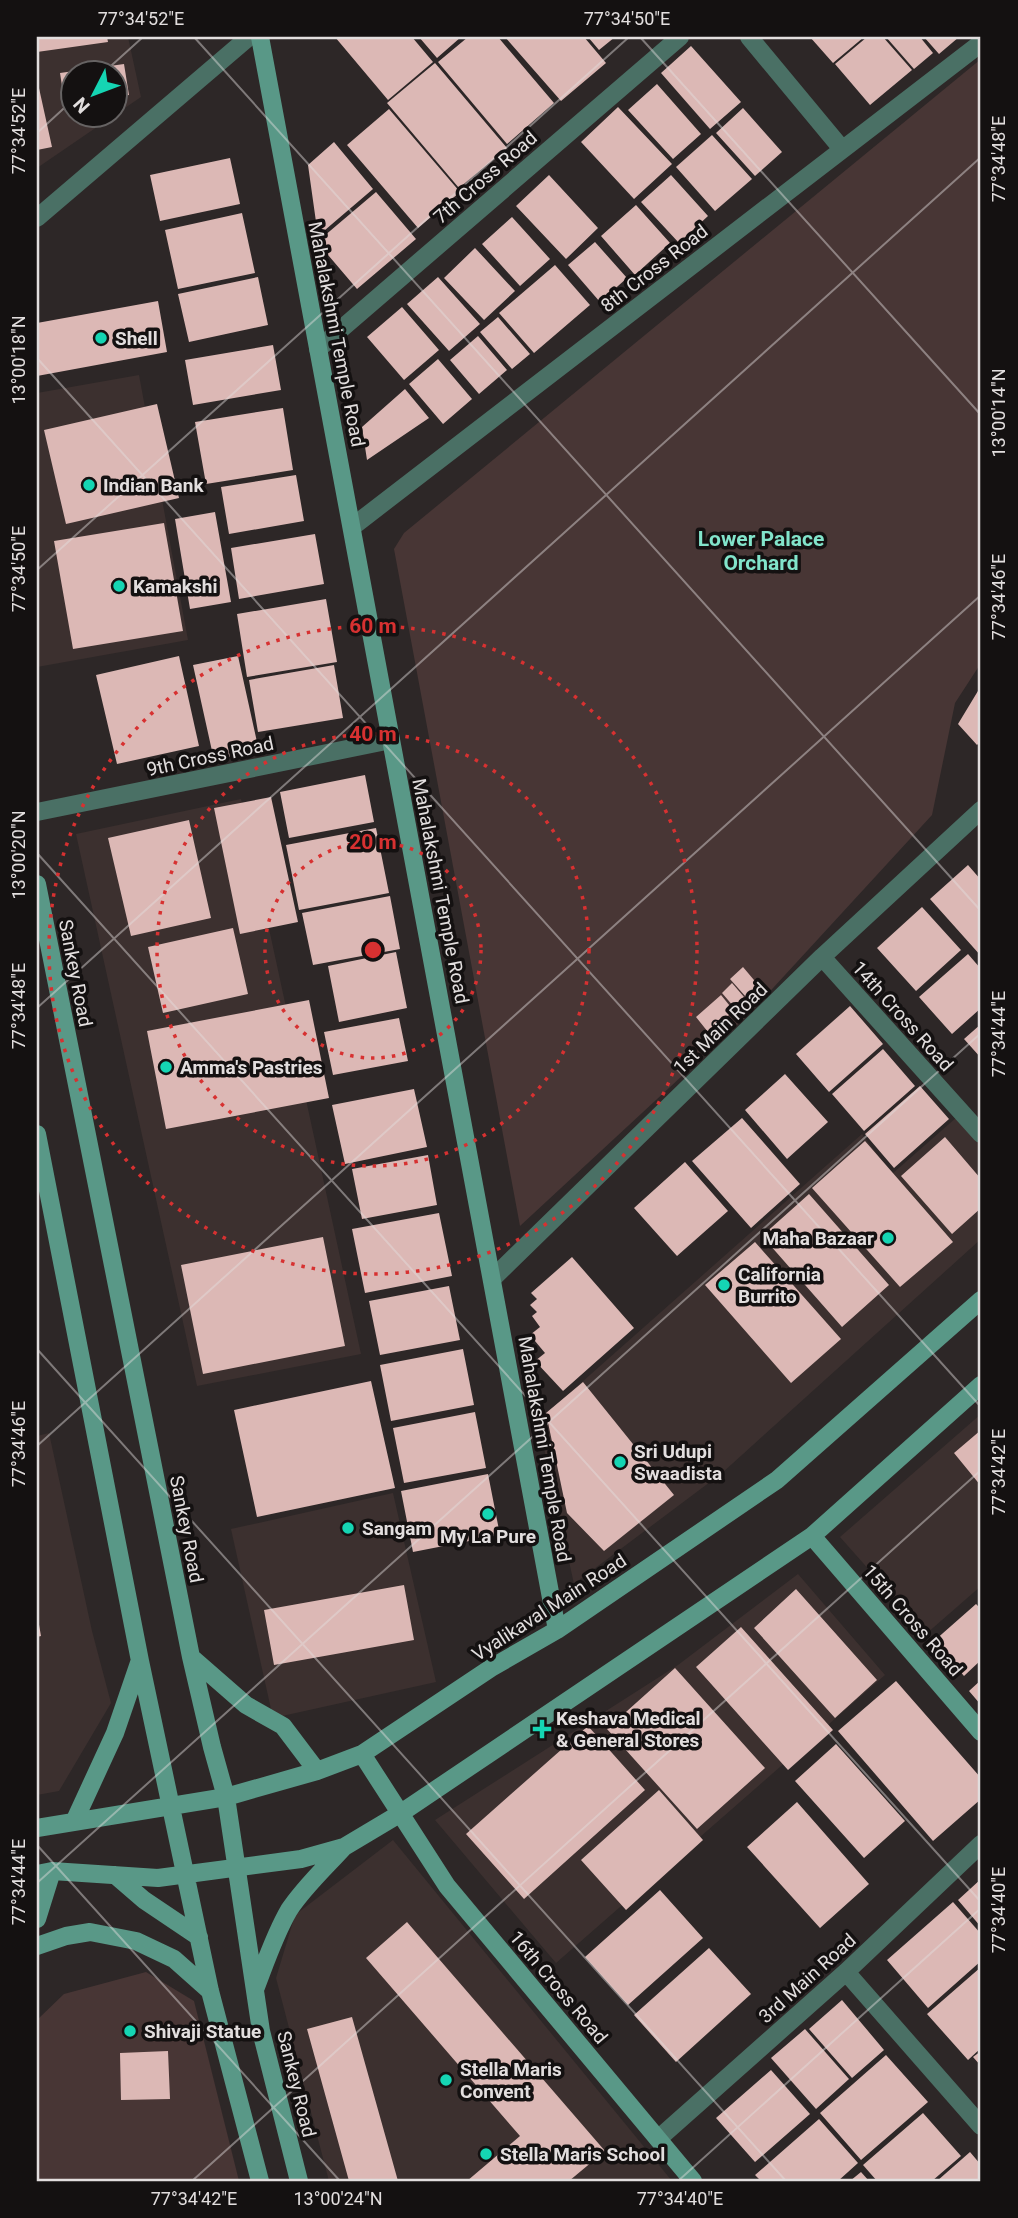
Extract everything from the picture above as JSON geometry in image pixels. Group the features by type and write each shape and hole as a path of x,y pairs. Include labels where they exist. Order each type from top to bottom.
{"street":[{"path":"37,218 249,37"},
{"name":"Mahalakshmi Temple Road","path":"260,37 557,1630"},
{"name":"7th Cross Road","path":"318,349 680,37"},
{"path":"749,37 842,149"},
{"name":"8th Cross Road","path":"352,527 981,43"},
{"name":"9th Cross Road","path":"37,813 391,740"},
{"name":"1st Main Road","path":"492,1279 822,957 981,810"},
{"name":"Sankey Road","path":"37,884 191,1657 226,1797 261,2031 299,2181"},
{"name":"14th Cross Road","path":"822,957 981,1134"},
{"path":"37,1134 139,1661 172,1806 209,1991 260,2181"},
{"name":"Vyalikaval Main Road","path":"37,1828 226,1797 317,1771 362,1754 491,1668 557,1630 777,1480 981,1300"},
{"path":"37,1919 45,1872 158,1878 302,1859 344,1847 401,1814 812,1536 981,1385"},
{"name":"15th Cross Road","path":"812,1536 981,1732"},
{"path":"191,1657 246,1705 283,1726 317,1771"},
{"path":"74,1822 115,1733 139,1661"},
{"name":"16th Cross Road","path":"362,1754 447,1886 693,2181"},
{"name":"3rd Main Road","path":"658,2139 846,1972 981,1844"},
{"path":"255,1989 289,1910 344,1847"},
{"path":"114,1875 144,1900 199,1937"},
{"path":"37,1945 90,1932 136,1941 174,1959 209,1991"},
{"path":"846,1972 981,2126"}],"shaded area":[{"path":"37,37 128,37 141,97 130,104 130,60 60,60 60,130 93,130 37,168"},
{"path":"981,59 981,663 955,703 932,815 751,1012 520,1226 394,549 404,533"},
{"path":"139,375 188,640 37,667 37,393"},
{"path":"241,799 361,1354 197,1386 76,834"},
{"path":"957,1117 981,1143 981,1239 722,1473 574,1584 538,1421 862,1134 892,1174"},
{"path":"981,1414 981,1586 926,1634 840,1537"},
{"path":"49,1433 92,1631 111,1703 59,1791 37,1795 37,1436"},
{"path":"393,1493 436,1682 273,1718 231,1529"},
{"path":"798,1574 885,1675 556,1963 435,1820 678,1665"},
{"name":"Stella Maris Convent","path":"393,1840 672,2181 329,2181 276,1978 295,1915"},
{"path":"146,1972 194,2001 239,2181 37,2181 37,2020 64,1994"}],"building":[{"path":"37,37 107,37 108,42 37,52"},
{"path":"335,37 412,37 433,62 388,100"},
{"path":"419,37 461,37 437,58"},
{"path":"468,37 498,37 554,103 507,144 438,62"},
{"path":"505,37 584,37 606,63 561,101"},
{"path":"588,37 615,37 599,50"},
{"path":"810,37 864,37 833,63"},
{"path":"867,37 883,37 912,70 870,105 835,64"},
{"path":"886,37 920,37 933,53 914,69"},
{"path":"924,37 959,37 939,54"},
{"path":"691,46 741,102 710,129 661,73"},
{"path":"435,63 507,148 459,188 387,103"},
{"path":"37,79 52,147 37,150"},
{"path":"657,84 701,134 673,159 628,110"},
{"path":"618,107 672,164 634,199 581,142"},
{"path":"743,108 782,152 755,176 716,133"},
{"path":"389,109 460,192 418,228 347,145"},
{"path":"712,135 752,179 715,211 676,167"},
{"path":"334,142 373,189 318,236 308,165"},
{"path":"230,158 240,204 160,221 150,175"},
{"path":"549,175 598,228 566,259 516,206"},
{"path":"671,175 708,216 679,243 641,202"},
{"path":"376,192 416,239 357,289 317,242"},
{"path":"636,205 670,243 635,275 601,236"},
{"path":"242,213 255,273 178,289 165,230"},
{"path":"512,217 550,259 520,286 482,244"},
{"path":"595,242 627,278 600,302 568,265"},
{"path":"475,248 515,291 484,320 444,278"},
{"path":"555,265 590,305 534,353 499,313"},
{"path":"258,277 268,325 189,342 178,294"},
{"path":"438,277 480,324 449,351 407,304"},
{"name":"Shell","path":"158,301 167,352 37,376 37,323"},
{"path":"402,307 439,350 404,380 367,337"},
{"path":"498,317 530,354 512,369 480,332"},
{"path":"478,336 507,370 479,394 450,360"},
{"path":"273,345 281,390 193,405 185,360"},
{"path":"438,359 472,399 443,424 409,384"},
{"path":"405,389 429,418 367,460 362,427"},
{"path":"157,404 179,498 66,524 44,430"},
{"path":"283,408 293,470 206,484 195,422"},
{"path":"296,475 304,521 229,534 221,487"},
{"path":"215,512 231,602 190,609 175,519"},
{"name":"Kamakshi","path":"164,523 183,631 73,649 54,541"},
{"path":"315,534 324,584 239,599 231,548"},
{"path":"326,599 337,662 247,677 237,614"},
{"path":"179,656 199,746 117,764 96,675"},
{"path":"238,656 259,751 214,760 193,665"},
{"path":"334,665 343,718 258,732 249,680"},
{"path":"981,686 981,741 977,745 958,724"},
{"path":"365,775 374,822 289,838 280,792"},
{"path":"271,797 298,922 240,934 214,808"},
{"path":"189,820 211,918 131,936 108,838"},
{"path":"376,828 389,893 299,910 286,845"},
{"path":"968,865 981,880 981,956 930,899"},
{"path":"390,896 400,949 313,965 302,913"},
{"path":"922,907 961,950 916,991 877,948"},
{"path":"233,928 248,994 163,1013 148,947"},
{"path":"396,952 407,1008 339,1022 328,966"},
{"path":"968,954 981,969 981,1008 952,1034 919,997"},
{"path":"743,967 759,986 746,997 730,979"},
{"path":"732,983 744,997 734,1007 722,993"},
{"path":"721,995 734,1011 708,1032 696,1017"},
{"path":"309,1000 329,1098 166,1129 147,1031"},
{"path":"850,1006 883,1044 829,1092 796,1054"},
{"path":"399,1018 408,1061 333,1075 324,1032"},
{"path":"981,1024 981,1058 964,1039"},
{"path":"883,1049 915,1086 864,1131 832,1094"},
{"path":"785,1074 828,1122 787,1159 745,1110"},
{"path":"920,1086 949,1119 894,1168 865,1134"},
{"path":"414,1089 427,1147 345,1164 332,1105"},
{"path":"742,1118 800,1184 751,1228 692,1161"},
{"path":"945,1137 981,1179 981,1208 952,1234 901,1176"},
{"path":"865,1141 953,1242 900,1287 812,1188"},
{"path":"428,1155 437,1205 362,1219 352,1169"},
{"path":"685,1162 728,1211 677,1256 634,1208"},
{"path":"809,1194 889,1285 842,1327 762,1236"},
{"path":"439,1213 452,1276 365,1293 352,1229"},
{"path":"323,1237 345,1346 203,1374 181,1265"},
{"path":"755,1242 841,1339 791,1383 705,1285"},
{"path":"572,1257 634,1328 563,1391 535,1361 545,1353 530,1335 540,1327 532,1316 537,1312 530,1305 537,1299 531,1293"},
{"path":"449,1286 460,1340 380,1355 369,1301"},
{"path":"463,1349 474,1405 391,1421 380,1365"},
{"path":"371,1381 395,1488 257,1517 234,1410"},
{"path":"583,1382 674,1495 604,1551 567,1513 546,1413"},
{"path":"475,1412 486,1468 404,1483 393,1428"},
{"path":"981,1430 981,1486 954,1453"},
{"path":"488,1474 500,1535 413,1552 401,1491"},
{"path":"404,1585 414,1640 274,1665 264,1610"},
{"path":"796,1589 877,1680 835,1718 754,1628"},
{"path":"976,1604 981,1609 981,1660 964,1676 934,1641"},
{"path":"37,1620 41,1636 37,1637"},
{"path":"741,1627 833,1730 788,1770 696,1667"},
{"path":"675,1668 765,1768 697,1829 607,1729"},
{"path":"981,1680 981,1705 969,1691"},
{"path":"896,1681 981,1778 981,1799 933,1841 838,1731"},
{"path":"588,1726 645,1790 524,1899 466,1834"},
{"path":"836,1744 905,1821 864,1858 795,1781"},
{"path":"659,1790 703,1840 626,1910 581,1860"},
{"path":"797,1802 869,1884 820,1928 747,1847"},
{"path":"981,1879 981,1927 958,1900"},
{"path":"660,1890 703,1938 628,2005 585,1957"},
{"path":"953,1902 981,1934 981,1961 928,2008 887,1960"},
{"path":"407,1922 605,2151 569,2181 467,2181 520,2136 366,1958"},
{"path":"709,1948 751,1994 676,2062 634,2015"},
{"path":"981,1967 981,2048 968,2060 927,2014"},
{"path":"842,2000 884,2050 852,2078 809,2029"},
{"path":"352,2017 398,2181 349,2181 307,2029"},
{"path":"805,2029 849,2079 816,2109 771,2058"},
{"path":"168,2051 170,2099 121,2100 120,2053"},
{"path":"981,2051 981,2066 973,2057"},
{"path":"886,2055 928,2102 861,2160 820,2113"},
{"path":"771,2070 810,2114 755,2162 716,2118"},
{"path":"923,2113 961,2156 932,2181 877,2181 863,2165"},
{"path":"819,2119 858,2163 838,2181 761,2181 755,2175"},
{"path":"970,2152 981,2165 981,2181 937,2181"},
{"path":"861,2172 869,2181 850,2181"}],"place":[{"name":"Shell","path":"101,338"},
{"name":"Indian Bank","path":"89,485"},
{"name":"Kamakshi","path":"119,586"},
{"name":"Amma's Pastries","path":"166,1067"},
{"name":"Maha Bazaar","path":"888,1238"},
{"name":"California Burrito","path":"724,1285"},
{"name":"Sri Udupi Swaadista","path":"620,1462"},
{"name":"My La Pure","path":"488,1514"},
{"name":"Sangam","path":"348,1528"},
{"name":"Keshava Medical & General Stores","path":"542,1729"},
{"name":"Shivaji Statue","path":"130,2031"},
{"name":"Stella Maris Convent","path":"446,2080"},
{"name":"Stella Maris School","path":"486,2154"}],"district":[{"name":"Lower Palace Orchard","path":"761,551"}]}
